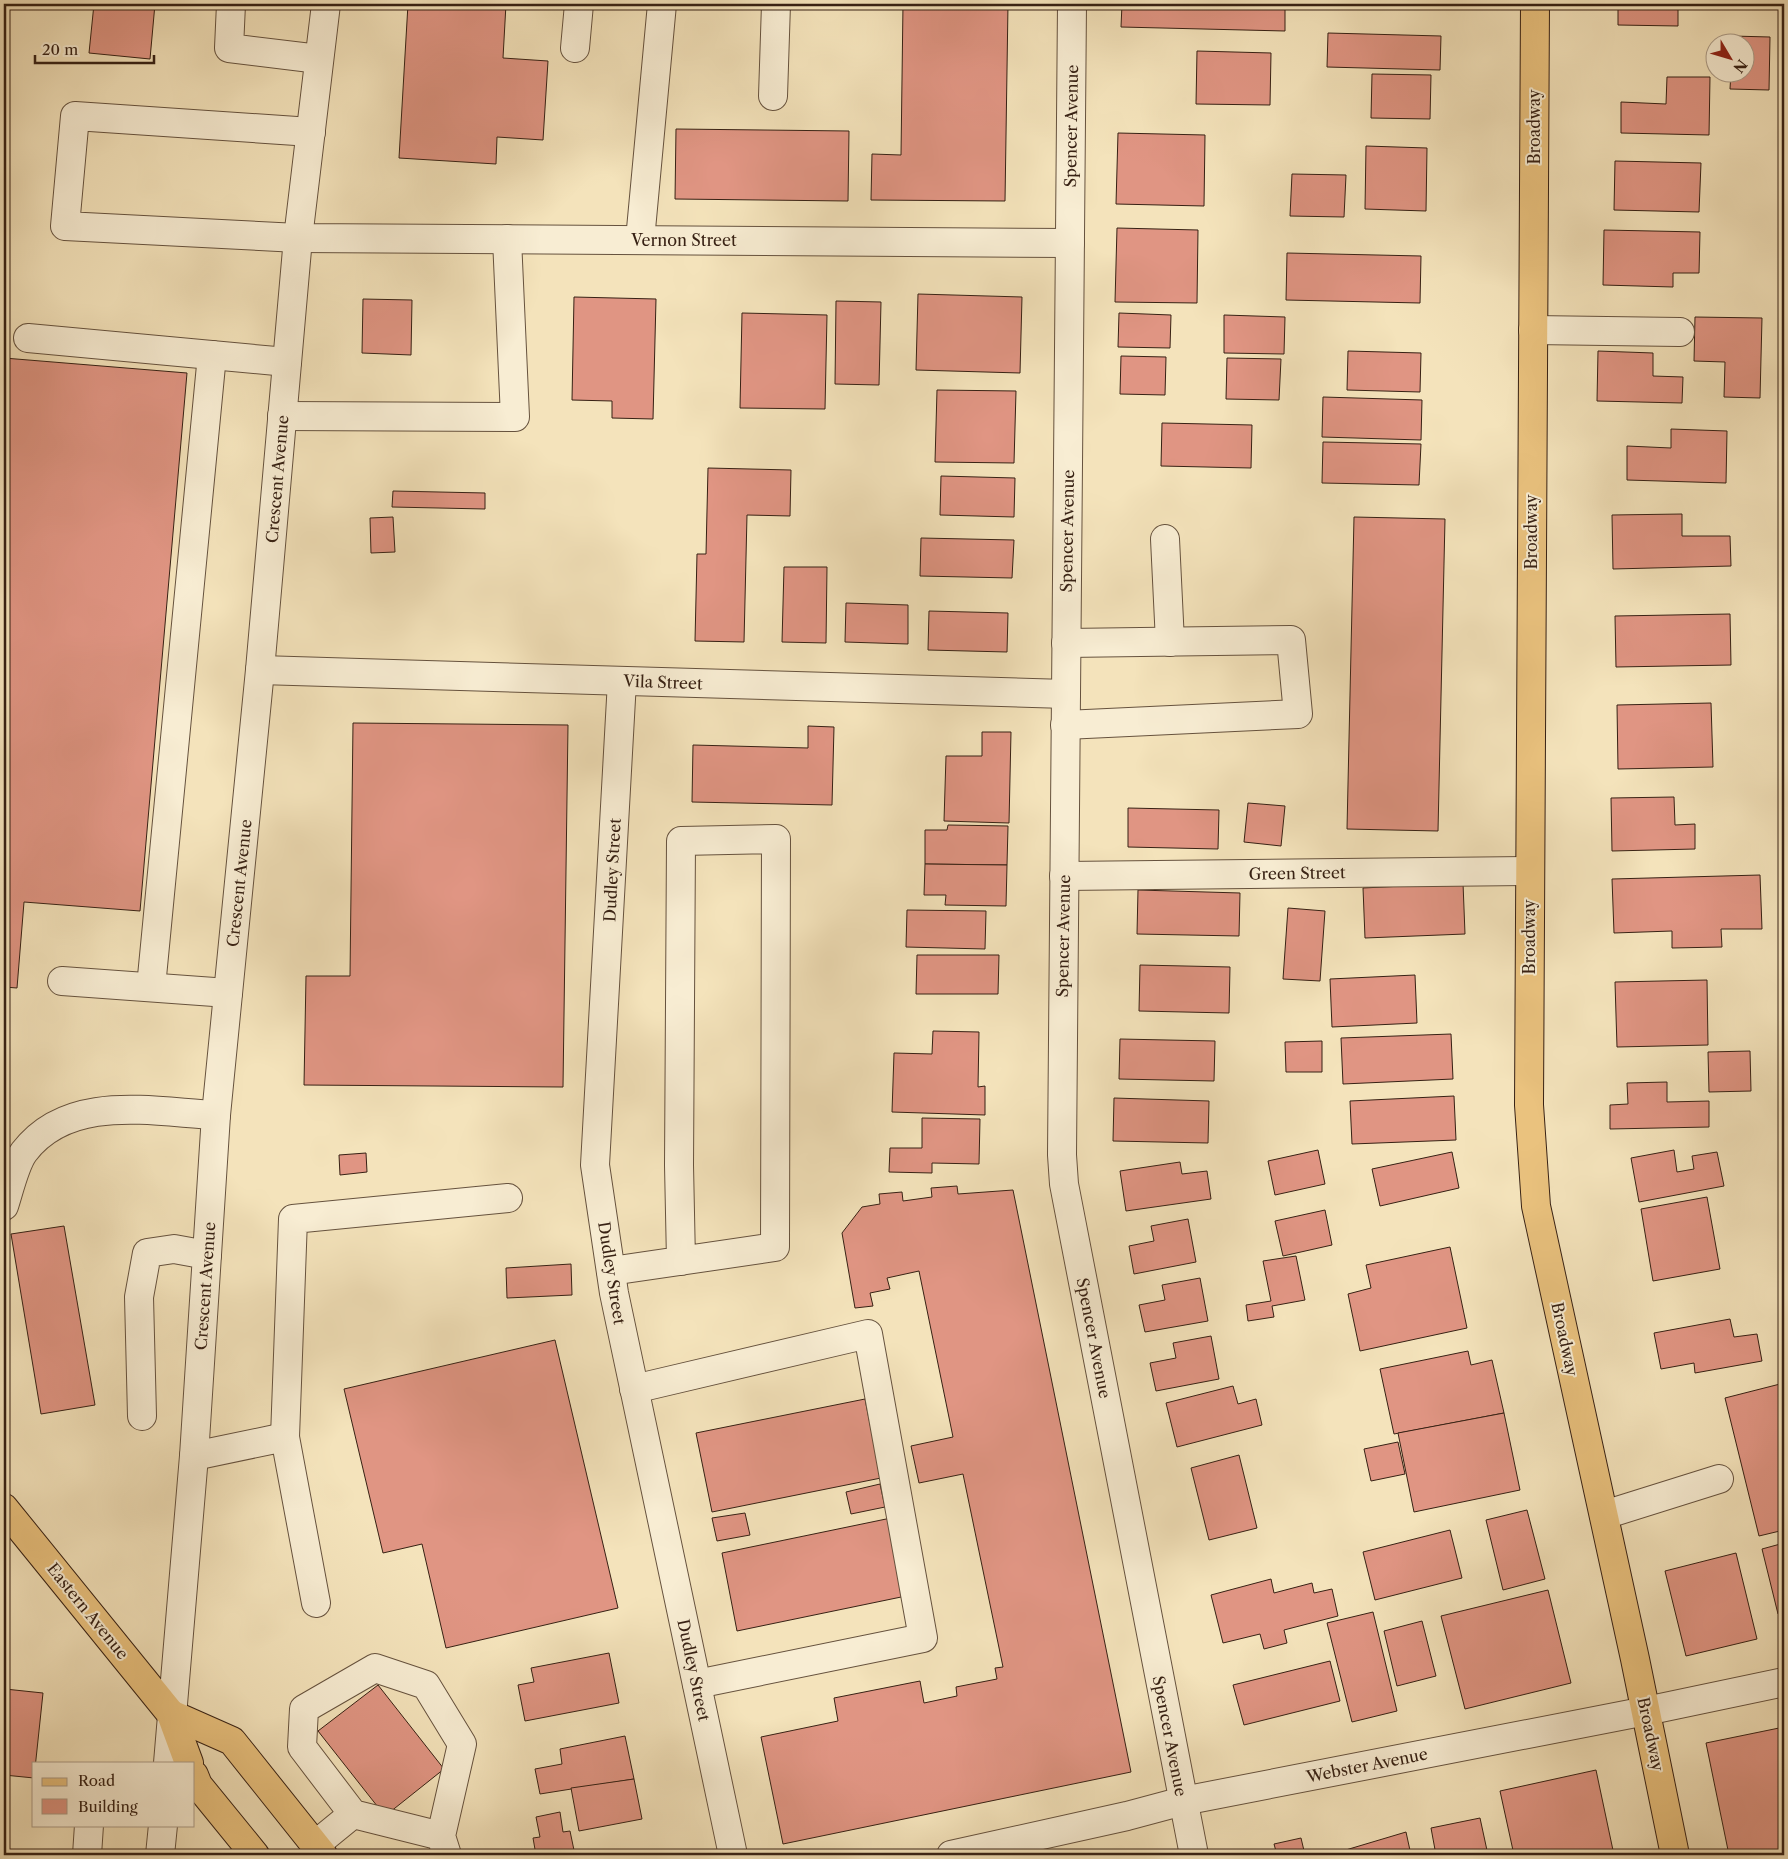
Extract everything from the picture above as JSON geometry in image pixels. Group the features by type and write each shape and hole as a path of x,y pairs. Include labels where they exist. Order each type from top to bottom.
{"main road":[{"name":"Broadway","path":"1534,4 1528,1105 1532,1174 1536,1206 1646,1711 1675,1855"},
{"name":"Eastern Avenue","path":"4,1508 171,1714 189,1762"},
{"name":"Eastern Avenue","path":"171,1714 232,1741 319,1850"},
{"path":"195,1778 198,1785 255,1855"}],"street":[{"path":"231,4 229,48 319,59"},
{"name":"Crescent Avenue","path":"168,1762 194,1456 216,1115 260,670 298,238 326,4"},
{"path":"575,48 579,4"},
{"path":"640,240 662,4"},
{"path":"773,96 776,4"},
{"name":"Spencer Avenue","path":"1072,4 1062,1127 1064,1184 1194,1855"},
{"name":"Vernon Street","path":"311,132 75,116 65,226 298,238 1070,243"},
{"path":"282,416 515,417 507,239"},
{"path":"1533,330 1680,332"},
{"path":"28,338 287,362"},
{"path":"151,987 212,355"},
{"path":"1165,539 1170,642"},
{"path":"1065,725 1298,714 1291,640 1066,643"},
{"name":"Vila Street","path":"260,670 1066,694"},
{"name":"Dudley Street","path":"622,681 595,1165 611,1271 634,1389 733,1855"},
{"path":"611,1271 681,1261 775,1247 776,839 681,841 678,1165 681,1261"},
{"name":"Green Street","path":"1064,876 1530,871"},
{"path":"62,981 228,993"},
{"path":"4,1206 23,1154 42,1134 66,1118 97,1111 216,1115"},
{"path":"316,1603 285,1437 293,1219 508,1198"},
{"path":"142,1416 139,1297 147,1253 174,1248 207,1255"},
{"path":"634,1389 868,1334 923,1638 697,1684"},
{"path":"194,1456 285,1437"},
{"path":"1604,1515 1718,1479"},
{"path":"375,1668 426,1685 462,1744 444,1846 353,1814 302,1746 304,1710 375,1668"},
{"name":"Webster Avenue","path":"951,1855 1127,1816 1183,1801 1646,1711 1784,1682"},
{"path":"319,1850 353,1814"},
{"path":"87,1855 89,1826"},
{"path":"160,1855 163,1826"}],"building":[{"path":"94,4 155,4 150,59 89,53"},
{"path":"408,4 506,4 503,58 548,61 543,140 497,137 496,164 399,158"},
{"path":"903,4 1008,4 1005,201 871,200 872,154 901,155"},
{"path":"1122,4 1285,4 1285,31 1121,27"},
{"path":"1618,4 1678,4 1678,26 1618,25"},
{"path":"1328,33 1441,36 1440,70 1327,67"},
{"path":"1756,37 1770,37 1769,90 1730,89 1730,82 1756,82"},
{"path":"1197,51 1271,53 1270,105 1196,104"},
{"path":"1372,74 1431,75 1430,119 1371,118"},
{"path":"1667,77 1706,77 1706,82 1710,82 1709,135 1621,133 1621,102 1666,104"},
{"path":"676,129 849,131 848,201 675,199"},
{"path":"1118,133 1205,135 1204,206 1116,204"},
{"path":"1366,146 1427,148 1426,211 1365,209"},
{"path":"1615,161 1701,163 1699,212 1614,210"},
{"path":"1292,174 1346,175 1344,217 1290,216"},
{"path":"1117,228 1198,230 1197,303 1115,302"},
{"path":"1604,230 1700,232 1699,273 1673,273 1673,287 1603,285"},
{"path":"1287,253 1421,256 1420,303 1286,300"},
{"path":"918,294 1022,297 1020,373 916,370"},
{"path":"574,297 656,299 653,419 612,418 612,401 572,400"},
{"path":"363,299 412,300 411,355 362,353"},
{"path":"836,301 881,302 879,385 835,384"},
{"path":"742,313 827,315 825,409 740,408"},
{"path":"1119,313 1171,315 1170,348 1118,347"},
{"path":"1224,315 1285,317 1284,354 1224,353"},
{"path":"1695,317 1762,318 1760,398 1724,397 1725,362 1694,361"},
{"path":"1348,351 1421,353 1420,392 1347,390"},
{"path":"1598,351 1653,353 1653,376 1683,377 1682,403 1597,401"},
{"path":"1121,356 1166,357 1165,395 1120,394"},
{"path":"4,358 187,373 140,911 24,902 17,988 4,987"},
{"path":"1227,358 1281,359 1279,400 1226,399"},
{"path":"937,390 1016,391 1014,463 935,462"},
{"path":"1323,397 1422,400 1421,440 1322,437"},
{"path":"1162,423 1252,425 1251,468 1161,466"},
{"path":"1671,429 1727,431 1726,483 1627,480 1627,446 1671,448"},
{"path":"1323,442 1421,444 1419,485 1322,483"},
{"path":"708,468 791,470 790,516 747,515 744,642 695,641 697,554 706,554"},
{"path":"941,476 1015,478 1014,517 940,515"},
{"path":"393,491 485,493 485,509 392,507"},
{"path":"1682,514 1682,536 1730,536 1731,566 1613,569 1612,515"},
{"path":"393,517 395,552 371,553 370,518"},
{"path":"1354,517 1445,519 1438,831 1347,829"},
{"path":"921,538 1014,540 1012,578 920,576"},
{"path":"784,567 827,567 826,643 782,642"},
{"path":"846,603 908,605 908,644 845,642"},
{"path":"929,611 1008,613 1007,652 928,650"},
{"path":"1730,614 1731,665 1616,667 1615,616"},
{"path":"1711,703 1713,767 1618,769 1617,705"},
{"path":"353,723 568,725 563,1087 304,1085 306,976 350,976"},
{"path":"808,726 834,727 832,805 692,802 693,745 808,748"},
{"path":"982,732 1011,732 1009,823 944,821 946,756 982,756"},
{"path":"1674,797 1675,825 1695,824 1695,849 1612,851 1611,798"},
{"path":"1248,803 1285,806 1281,846 1244,842"},
{"path":"1128,808 1219,810 1218,849 1128,847"},
{"path":"948,825 1008,826 1007,865 925,864 925,830 947,830"},
{"path":"925,864 1007,865 1006,906 945,905 946,895 924,895"},
{"path":"1760,875 1762,929 1721,929 1722,947 1672,948 1672,931 1614,933 1612,879"},
{"path":"1463,883 1465,934 1365,938 1363,888"},
{"path":"1138,890 1240,893 1239,936 1137,934"},
{"path":"1288,908 1325,911 1320,981 1283,979"},
{"path":"907,910 986,911 985,949 906,947"},
{"path":"917,955 999,955 998,994 916,994"},
{"path":"1140,965 1230,967 1229,1013 1139,1011"},
{"path":"1415,975 1417,1023 1332,1027 1330,979"},
{"path":"1707,980 1708,1045 1617,1047 1615,982"},
{"path":"933,1031 979,1032 978,1087 985,1086 985,1115 892,1112 894,1053 932,1054"},
{"path":"1451,1034 1453,1079 1343,1084 1341,1038"},
{"path":"1120,1039 1215,1041 1214,1081 1119,1079"},
{"path":"1322,1041 1322,1072 1286,1072 1285,1042"},
{"path":"1750,1051 1751,1091 1709,1092 1708,1052"},
{"path":"1667,1082 1667,1102 1709,1101 1709,1127 1610,1129 1610,1105 1628,1104 1627,1083"},
{"path":"1454,1096 1456,1140 1352,1144 1350,1101"},
{"path":"1114,1098 1209,1101 1208,1143 1113,1141"},
{"path":"922,1118 980,1119 979,1164 932,1163 932,1173 889,1172 890,1148 922,1148"},
{"path":"1318,1150 1325,1184 1275,1195 1268,1161"},
{"path":"1674,1150 1677,1172 1694,1169 1692,1156 1717,1152 1724,1186 1639,1202 1631,1158"},
{"path":"1452,1152 1459,1188 1380,1206 1372,1169"},
{"path":"366,1153 367,1172 340,1175 339,1155"},
{"path":"1180,1162 1182,1174 1207,1171 1211,1199 1126,1211 1120,1171"},
{"path":"957,1186 958,1194 1013,1190 1131,1772 783,1844 761,1737 838,1721 834,1698 920,1681 924,1703 957,1696 956,1687 997,1679 995,1668 1003,1667 963,1474 919,1483 911,1446 953,1437 919,1271 887,1278 890,1289 870,1293 873,1306 855,1308 842,1233 862,1207 880,1204 879,1194 902,1192 903,1201 932,1197 931,1188"},
{"path":"1707,1197 1720,1269 1653,1281 1641,1209"},
{"path":"1325,1210 1332,1245 1283,1256 1275,1221"},
{"path":"1188,1219 1196,1262 1134,1274 1129,1246 1154,1241 1151,1226"},
{"path":"64,1226 95,1405 41,1414 11,1234"},
{"path":"1450,1247 1467,1328 1360,1351 1348,1294 1371,1288 1366,1265"},
{"path":"1296,1256 1305,1300 1272,1306 1274,1317 1248,1321 1246,1305 1271,1301 1263,1261"},
{"path":"571,1264 572,1295 507,1298 506,1268"},
{"path":"1200,1278 1208,1321 1145,1332 1139,1305 1165,1300 1162,1285"},
{"path":"1730,1319 1734,1337 1757,1334 1762,1361 1695,1373 1694,1363 1661,1369 1654,1333"},
{"path":"1211,1336 1219,1379 1156,1391 1150,1363 1176,1358 1173,1343"},
{"path":"555,1340 618,1608 446,1648 422,1544 383,1553 344,1389"},
{"path":"1468,1351 1471,1365 1492,1360 1504,1413 1394,1434 1380,1369"},
{"path":"1784,1383 1784,1530 1759,1536 1725,1398"},
{"path":"1233,1386 1238,1404 1256,1399 1262,1425 1177,1447 1166,1403"},
{"path":"865,1399 881,1478 712,1512 696,1433"},
{"path":"1504,1413 1520,1490 1414,1512 1398,1433"},
{"path":"1398,1442 1405,1474 1371,1481 1364,1449"},
{"path":"1239,1455 1257,1528 1209,1540 1191,1468"},
{"path":"880,1484 885,1507 851,1514 846,1492"},
{"path":"1527,1510 1545,1579 1503,1590 1486,1520"},
{"path":"745,1513 750,1535 717,1541 712,1518"},
{"path":"891,1518 906,1596 737,1631 722,1553"},
{"path":"1450,1530 1462,1578 1375,1600 1363,1552"},
{"path":"1784,1543 1784,1612 1778,1614 1762,1549"},
{"path":"1736,1553 1757,1639 1686,1656 1665,1571"},
{"path":"1271,1579 1274,1593 1312,1583 1314,1593 1332,1589 1338,1616 1284,1630 1287,1643 1264,1649 1260,1634 1223,1643 1211,1595"},
{"path":"1548,1590 1571,1683 1465,1709 1441,1616"},
{"path":"1373,1612 1397,1711 1352,1722 1327,1623"},
{"path":"1422,1621 1436,1676 1397,1686 1384,1631"},
{"path":"4,1651 9,1651 5,1689 43,1693 36,1762 32,1762 32,1778 4,1775"},
{"path":"609,1653 619,1703 525,1721 518,1685 534,1682 531,1668"},
{"path":"1330,1661 1340,1701 1244,1725 1233,1685"},
{"path":"378,1685 444,1769 385,1816 318,1731"},
{"path":"1784,1727 1784,1855 1729,1855 1706,1743"},
{"path":"625,1736 634,1779 540,1794 535,1769 562,1764 560,1749"},
{"path":"1596,1770 1614,1855 1514,1855 1500,1791"},
{"path":"634,1779 642,1819 579,1831 571,1788"},
{"path":"560,1812 563,1832 570,1831 575,1855 536,1855 533,1838 540,1837 536,1817"},
{"path":"1480,1818 1488,1855 1436,1855 1431,1828"},
{"path":"1406,1832 1411,1855 1340,1855 1339,1852"},
{"path":"1301,1838 1305,1855 1277,1855 1274,1844"}]}
